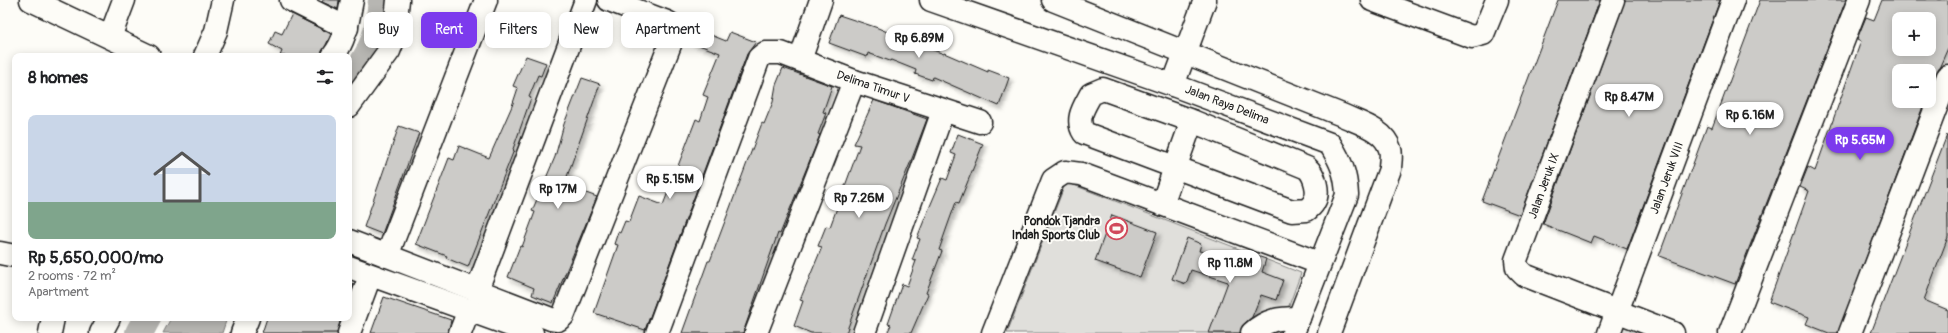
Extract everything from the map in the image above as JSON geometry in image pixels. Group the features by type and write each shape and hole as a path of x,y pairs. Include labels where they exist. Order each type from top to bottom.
{"street":[{"path":"31,0 143,53"},
{"path":"110,37 124,0"},
{"path":"206,53 216,31 223,0"},
{"path":"216,31 228,18 238,0"},
{"path":"291,0 347,28"},
{"path":"335,53 347,28 352,0"},
{"path":"352,102 389,51 394,38 398,0"},
{"path":"387,256 486,0"},
{"path":"477,290 586,0"},
{"path":"352,242 552,320 558,320 563,316 675,32 672,25 667,22 609,0"},
{"path":"800,60 821,0"},
{"name":"Jalan Raya Delima","path":"931,0 1173,85 1330,144"},
{"path":"1053,0 1342,116 1377,131 1385,139 1390,150 1390,169 1330,333"},
{"path":"1173,85 1205,0"},
{"path":"1372,0 1404,6 1464,35 1478,36 1483,34 1489,23 1497,0"},
{"name":"Jalan Jeruk IX","path":"1613,0 1516,260 1517,268 1524,275 1673,333"},
{"name":"Jalan Jeruk VIII","path":"1610,333 1733,0"},
{"path":"1730,333 1858,0"},
{"name":"Delima Timur V","path":"657,333 759,58 765,53 781,53 854,81 980,122"},
{"path":"1850,333 1948,76"},
{"path":"756,333 854,81"},
{"path":"1103,90 1192,120 1307,168 1314,175 1316,192 1315,202 1307,210 1292,211 1174,168 1084,133 1080,126 1080,116 1090,94 1103,90"},
{"path":"864,333 943,111"},
{"path":"1252,333 1262,324 1280,318 1296,325 1319,263 1347,195 1346,177 1330,144 1342,116"},
{"path":"1162,204 1192,120"},
{"path":"993,333 1053,180 1065,172 1081,174 1319,263"},
{"path":"0,253 12,255"},
{"path":"352,268 532,333"},
{"path":"349,333 370,276"},
{"path":"460,333 468,310"},
{"path":"50,333 52,321"},
{"path":"101,333 107,321"},
{"path":"242,333 247,321"}],"shaded area":[{"name":"Pondok Tjandra Indah Sports Club","path":"1066,182 1301,273 1279,333 1007,333"},
{"path":"1623,320 1656,333 1617,333"},
{"path":"169,321 226,321 222,333 163,333"}],"building":[{"path":"323,0 339,0 338,9 322,2"},
{"path":"1558,0 1600,0 1520,215 1482,201"},
{"path":"1625,0 1720,0 1627,249 1594,236 1591,243 1543,224"},
{"path":"1760,0 1846,0 1735,284 1659,256 1707,126 1712,128"},
{"path":"1882,0 1948,0 1948,48 1936,75 1936,64 1892,64 1892,108 1922,108 1838,333 1829,333 1806,324 1809,317 1769,302 1809,191 1800,187 1808,167 1815,171 1861,41 1857,39 1866,17 1874,20"},
{"path":"292,14 331,34 322,53 281,53 282,51 269,44 275,31 282,34"},
{"path":"839,15 878,28 924,48 925,47 944,53 988,72 988,70 1009,78 999,106 933,77 932,80 915,74 916,70 891,60 890,61 868,53 867,57 829,43"},
{"path":"730,32 756,42 747,54 645,330 594,313 618,245 614,244 618,232 620,233 625,221 629,222 639,196 663,205 696,119 700,121 708,97 703,95 720,53 707,48 714,48 714,36 726,41"},
{"path":"526,56 546,63 541,76 538,75 529,97 531,98 513,149 514,150 468,267 446,258 447,256 416,244 449,158 454,160 459,146 489,158 512,106 518,88 513,86"},
{"path":"783,68 832,86 823,112 826,113 818,134 820,135 780,234 778,233 743,333 682,333 708,261 710,261 762,123 764,124 773,102 776,85"},
{"path":"582,78 600,84 564,185 597,197 553,303 532,295 534,288 508,277 520,246 522,247 535,212 532,211 555,157 564,124"},
{"path":"874,100 927,119 885,224 846,333 811,333 794,326 803,301 800,300 822,247 818,246 826,226 830,227 860,145 854,144"},
{"path":"399,126 419,133 382,234 364,227"},
{"path":"958,134 983,144 959,203 956,202 939,250 942,251 926,293 928,294 911,333 887,333 891,325 888,324 902,284 907,286 916,261 912,260 920,239 917,238 942,178 947,180 956,155 951,153"},
{"path":"1947,135 1948,237 1924,300 1948,310 1948,333 1871,333"},
{"path":"1112,215 1157,232 1140,277 1095,261"},
{"path":"1187,238 1201,244 1199,251 1240,261 1245,252 1266,259 1262,272 1283,280 1276,300 1261,295 1252,317 1244,324 1240,333 1209,333 1228,282 1191,270 1186,284 1172,279"},
{"path":"384,297 451,320 448,333 371,333"},
{"path":"266,321 340,321 337,333 262,333"}],"waterway":[{"path":"352,78 363,63 373,44 379,23 382,0"},
{"path":"139,333 145,321"}],"place":[{"name":"Pondok Tjandra Indah Sports Club","path":"1116,228"}]}
